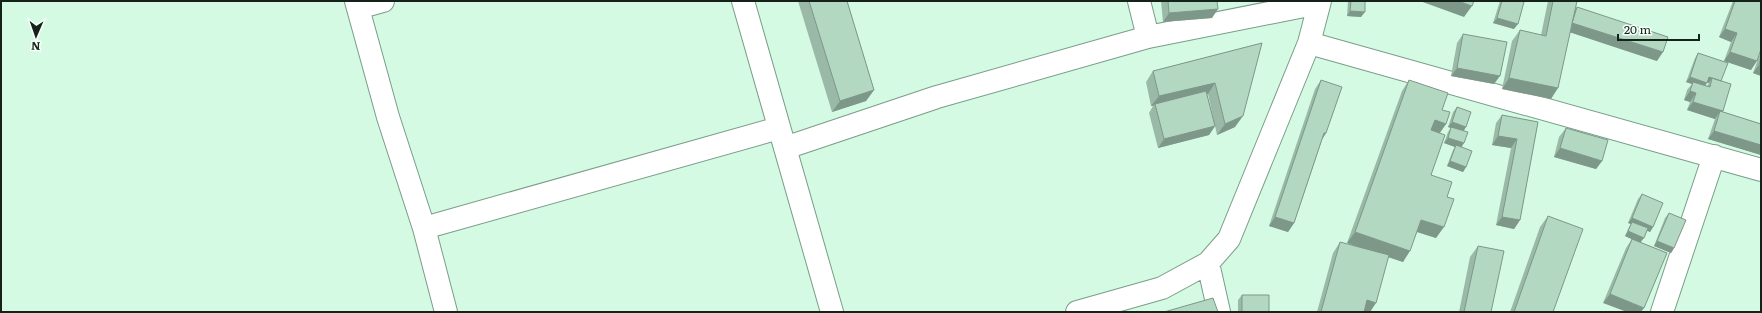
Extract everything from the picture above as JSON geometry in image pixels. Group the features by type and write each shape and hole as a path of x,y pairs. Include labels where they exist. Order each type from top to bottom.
{"street":[{"path":"383,1 357,5 388,117 424,228 446,312"},
{"path":"743,1 832,312"},
{"path":"1139,1 1148,37"},
{"path":"424,228 782,138 937,97 1148,37 1319,2 1309,43 1229,239 1208,263 1162,288 1077,312"},
{"path":"1309,43 1761,170"},
{"path":"1662,312 1714,156"},
{"path":"1208,263 1219,312"}],"building":[{"path":"809,1 847,1 874,90 840,101"},
{"path":"1168,1 1217,1 1218,9 1169,13"},
{"path":"1351,1 1365,1 1365,12 1350,11"},
{"path":"1458,1 1474,1 1472,6"},
{"path":"1502,1 1524,2 1518,24 1497,18"},
{"path":"1553,1 1577,1 1558,88 1509,78 1520,30 1546,36"},
{"path":"1735,1 1761,2 1761,49 1757,61 1730,52 1737,33 1725,29"},
{"path":"1577,7 1668,37 1663,52 1572,23"},
{"path":"1463,34 1507,42 1500,76 1457,68"},
{"path":"1262,43 1243,116 1225,124 1215,83 1159,96 1153,71"},
{"path":"1698,53 1728,63 1721,81 1709,77 1707,83 1690,77"},
{"path":"1712,78 1731,84 1723,111 1693,102 1696,93 1690,91 1693,82 1710,87"},
{"path":"1321,80 1342,87 1326,133 1324,133 1294,223 1275,217"},
{"path":"1409,80 1448,93 1442,110 1450,112 1446,124 1435,120 1431,130 1445,135 1431,175 1452,182 1447,197 1454,199 1444,227 1421,220 1410,251 1355,232"},
{"path":"1206,91 1215,126 1164,139 1155,104"},
{"path":"1457,107 1471,112 1466,127 1452,122"},
{"path":"1720,111 1761,124 1761,145 1714,131"},
{"path":"1502,115 1538,122 1520,220 1502,217 1517,139 1498,136"},
{"path":"1451,127 1468,132 1464,143 1448,138"},
{"path":"1566,128 1608,140 1602,161 1560,148"},
{"path":"1456,145 1472,151 1466,167 1450,161"},
{"path":"1642,194 1663,203 1653,227 1632,218"},
{"path":"1669,213 1686,220 1674,248 1657,241"},
{"path":"1548,216 1583,229 1553,312 1514,312"},
{"path":"1632,222 1648,228 1644,238 1628,231"},
{"path":"1632,239 1667,253 1644,308 1610,294"},
{"path":"1340,242 1389,255 1376,303 1367,300 1364,312 1321,312"},
{"path":"1478,246 1504,251 1491,312 1464,312"},
{"path":"1242,295 1269,295 1269,312 1242,312"},
{"path":"1213,298 1218,312 1164,312"}]}
